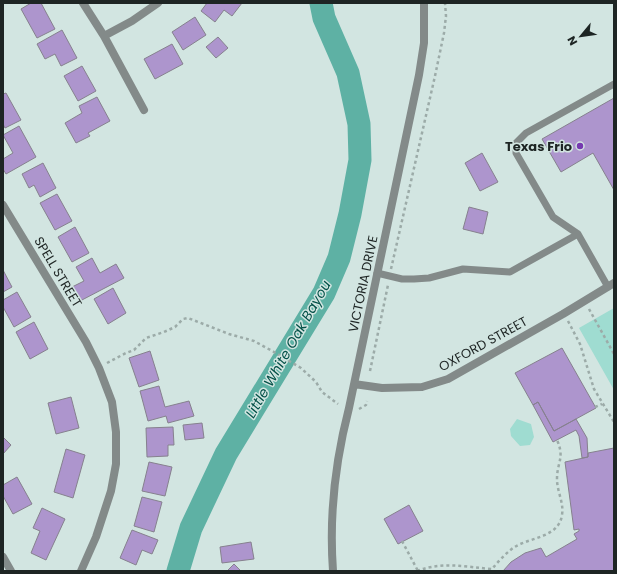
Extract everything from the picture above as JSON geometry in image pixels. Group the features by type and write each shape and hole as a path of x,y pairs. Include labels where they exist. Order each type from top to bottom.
{"street":[{"path":"84,3 104,36 144,110"},
{"path":"104,36 132,21 158,3"},
{"name":"VICTORIA DRIVE","path":"333,571 331,542 334,480 341,438 354,384 419,76 424,43 424,3"},
{"name":"SPELL STREET","path":"3,205 91,352 98,365 112,402 116,432 116,464 111,491 96,537 81,571"},
{"name":"OXFORD STREET","path":"354,384 400,388 422,387 448,379 611,285"},
{"path":"3,557 11,571"}],"lane":[{"path":"611,285 578,234 553,217 516,153 516,143 526,133 614,84"},
{"path":"377,273 402,279 414,279 429,278 463,269 510,272 578,234"}],"path":[{"path":"370,371 435,76 446,16 445,3"},
{"path":"584,301 614,354"},
{"path":"563,314 580,344 594,389 614,422"},
{"path":"98,365 134,350 146,338 175,327 182,319 188,318 229,334 254,341 274,352 301,368 316,382 322,392 338,404"},
{"path":"357,410 366,406 367,401"},
{"path":"595,407 602,404"},
{"path":"402,541 418,571 439,565 492,569 503,556 514,548 526,541 544,535 555,529 562,517 563,509 557,480 561,459 560,447 557,440"}],"green space":[{"path":"614,308 614,390 579,328"},
{"path":"517,419 531,424 534,437 530,445 520,446 511,436 510,429"}],"building":[{"path":"31,3 41,3 55,29 37,38 21,9"},
{"path":"207,3 242,3 232,16 224,10 215,22 201,11"},
{"path":"195,17 206,35 183,50 172,32"},
{"path":"62,30 77,58 61,66 55,54 45,59 37,44"},
{"path":"218,37 228,48 216,58 206,47"},
{"path":"172,44 183,64 155,79 144,59"},
{"path":"82,66 96,91 78,101 64,76"},
{"path":"6,93 21,120 5,128 3,124 3,94"},
{"path":"97,97 110,121 88,133 90,136 76,143 65,123 82,113 79,106"},
{"name":"Texas Frio","path":"614,98 614,190 593,153 561,172 542,139"},
{"path":"19,126 36,157 6,174 3,169 3,159 13,153 3,135"},
{"path":"482,153 498,182 480,191 465,163"},
{"path":"43,163 56,188 40,197 34,185 29,188 22,174"},
{"path":"57,194 72,221 55,230 40,203"},
{"path":"469,207 488,212 483,234 463,229"},
{"path":"75,227 89,253 72,262 58,237"},
{"path":"92,258 100,273 116,264 124,278 80,301 72,287 84,281 76,267"},
{"path":"3,270 12,287 3,292"},
{"path":"113,288 126,313 108,324 94,299"},
{"path":"17,292 31,317 14,327 3,307 3,300"},
{"path":"34,322 48,349 30,359 16,332"},
{"path":"562,348 596,408 554,431 538,402 533,405 515,373"},
{"path":"150,351 159,380 139,387 129,358"},
{"path":"159,386 165,407 189,401 194,416 168,423 166,416 148,421 140,391"},
{"path":"71,397 79,428 56,434 48,403"},
{"path":"538,402 554,431 576,419 587,438 588,457 582,458 579,436 576,430 553,442 533,405"},
{"path":"202,423 204,438 185,440 183,425"},
{"path":"173,427 174,445 168,445 168,456 147,457 146,428"},
{"path":"3,437 11,445 3,454"},
{"path":"614,448 614,571 503,571 511,562 525,553 541,548 546,557 577,539 574,534 579,531 579,529 574,530 565,462 588,457 588,453"},
{"path":"66,449 85,455 73,498 54,492"},
{"path":"149,462 172,467 165,496 142,491"},
{"path":"17,477 32,504 13,514 3,496 3,485"},
{"path":"142,497 162,502 154,532 134,526"},
{"path":"409,505 423,531 398,544 384,519"},
{"path":"42,508 65,519 46,560 31,553 40,531 33,528"},
{"path":"132,530 158,540 152,554 142,550 136,565 120,558"},
{"path":"251,542 254,559 222,563 220,547"},
{"path":"234,564 241,571 227,571"}],"waterway":[{"name":"Little White Oak Bayou","path":"178,571 191,528 226,454 324,293 339,258 350,214 360,160 359,124 348,73 324,18 321,3"}],"place":[{"name":"Texas Frio","path":"580,146"}]}
